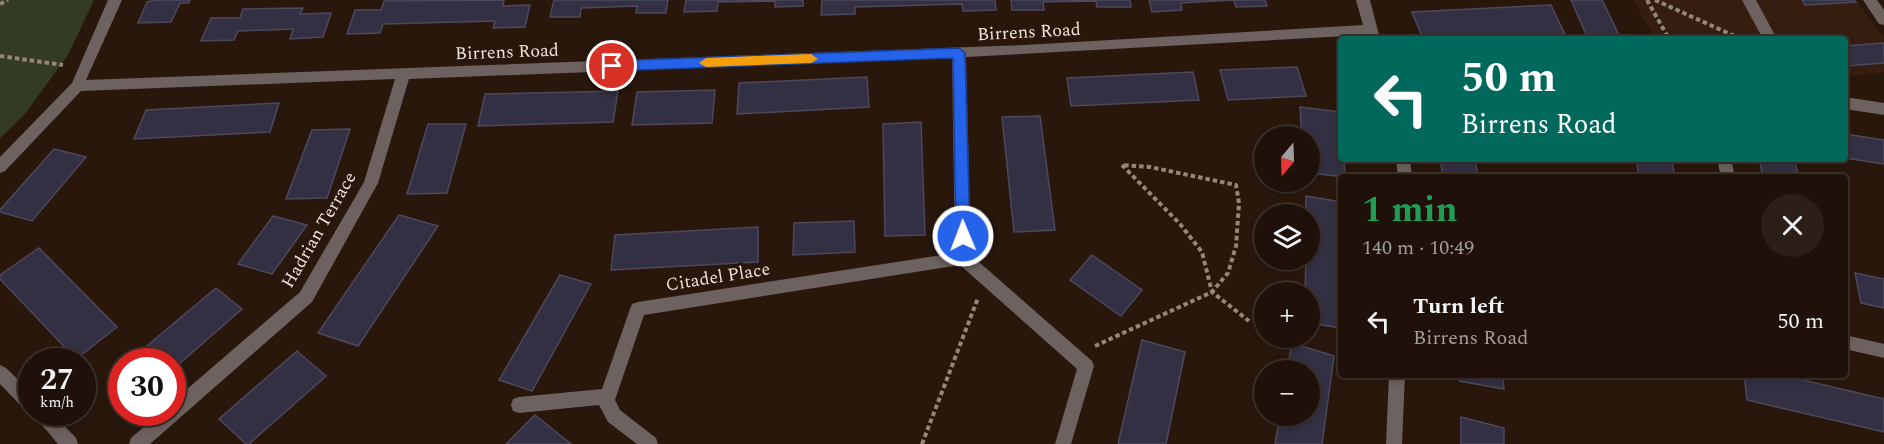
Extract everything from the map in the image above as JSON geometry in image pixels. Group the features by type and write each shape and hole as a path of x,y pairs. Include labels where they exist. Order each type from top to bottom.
{"street":[{"path":"0,167 77,86 115,0"},
{"path":"1363,0 1372,35"},
{"path":"1749,0 1768,36"},
{"path":"1870,0 1884,20"},
{"name":"Birrens Road","path":"1349,36 1372,35"},
{"name":"Birrens Road","path":"77,86 1338,36"},
{"path":"959,53 963,258 1086,366 1063,444"},
{"name":"Hadrian Terrace","path":"137,444 306,297 371,183 404,74"},
{"path":"1848,104 1884,109"},
{"name":"Citadel Place","path":"608,396 638,309 963,258"},
{"path":"1848,343 1884,351"},
{"path":"0,373 18,391"},
{"path":"1394,444 1397,378"},
{"path":"519,405 608,396 606,401 614,416 650,444"},
{"path":"53,426 70,444"}],"path":[{"path":"0,4 8,0"},
{"path":"1647,0 1667,36"},
{"path":"1655,0 1733,36"},
{"path":"0,56 85,68"},
{"path":"1074,356 1212,292 1228,273 1236,246 1239,203 1236,185 1150,167 1122,165 1180,224 1202,252 1212,292 1249,321"},
{"path":"922,444 985,278"}],"shaded area":[{"path":"1633,0 1856,0 1884,38 1884,72 1848,77 1848,36 1653,36"}],"green space":[{"path":"0,0 94,0 68,55 24,115 0,138"}],"building":[{"path":"190,0 189,3 180,3 171,22 138,23 147,2"},
{"path":"504,0 503,6 530,5 525,27 493,28 495,21 383,24 380,33 347,34 355,10 381,10 384,1"},
{"path":"554,0 668,0 666,13 636,13 637,6 581,8 580,17 550,17"},
{"path":"686,0 803,0 803,6 775,7 775,1 718,2 717,11 684,12"},
{"path":"822,0 995,0 996,10 963,11 962,4 855,7 855,14 821,15"},
{"path":"1011,0 1130,0 1131,7 1097,7 1096,1 1043,2 1044,10 1012,10"},
{"path":"1149,0 1234,0 1181,3 1182,10 1152,12"},
{"path":"1234,0 1265,0 1267,6 1236,7"},
{"path":"1571,0 1602,0 1620,36 1587,36"},
{"path":"1802,0 1854,0 1856,2 1805,5"},
{"path":"1551,5 1566,36 1422,36 1412,12"},
{"path":"303,8 300,14 331,13 323,37 290,39 293,29 238,31 234,40 201,41 211,18 240,18 243,9"},
{"path":"1884,43 1884,63 1848,66 1848,46"},
{"path":"1297,67 1306,96 1228,100 1220,70"},
{"path":"1193,72 1199,100 1071,106 1067,78"},
{"path":"867,77 869,107 737,114 739,83"},
{"path":"715,90 712,123 632,125 637,92"},
{"path":"618,91 613,122 478,126 485,94"},
{"path":"279,103 270,132 134,139 146,110"},
{"path":"1300,107 1338,112 1338,162 1344,162 1345,174 1338,174 1338,176 1320,174 1320,126 1301,126"},
{"path":"1040,116 1055,230 1014,232 1002,117"},
{"path":"921,122 925,235 885,236 883,124"},
{"path":"428,124 466,124 447,193 407,194"},
{"path":"350,129 327,198 286,199 312,130"},
{"path":"1848,134 1884,140 1884,164 1848,158"},
{"path":"54,149 86,157 32,221 0,212 0,210"},
{"path":"1440,162 1476,162 1478,174 1442,174"},
{"path":"1636,162 1672,162 1674,174 1638,174"},
{"path":"1760,162 1795,162 1798,174 1762,174"},
{"path":"1306,196 1338,201 1338,328 1320,325 1320,282 1305,282 1306,270 1320,270 1320,204 1306,204"},
{"path":"399,215 438,226 358,346 318,333"},
{"path":"273,216 307,225 272,274 238,264"},
{"path":"854,221 855,252 793,255 794,223"},
{"path":"758,227 758,262 611,270 615,235"},
{"path":"39,248 117,327 90,348 66,348 0,279 0,275"},
{"path":"1092,255 1142,290 1121,316 1070,280"},
{"path":"1855,273 1884,279 1884,308 1861,303"},
{"path":"560,275 591,284 532,391 499,380"},
{"path":"216,288 242,309 186,358 186,348 144,348"},
{"path":"1142,340 1185,352 1166,444 1118,444"},
{"path":"1291,348 1308,348 1334,356 1322,444 1275,444 1278,426 1320,426 1320,360 1289,360"},
{"path":"297,351 326,376 249,444 246,444 219,419"},
{"path":"1459,378 1503,378 1504,389 1459,381"},
{"path":"1744,378 1795,378 1884,399 1884,432 1747,400"},
{"path":"535,415 571,444 506,444"},
{"path":"1461,417 1504,428 1504,444 1461,444"}],"slow traffic":[{"path":"706,63 811,59"}],"route":[{"path":"612,66 959,53 963,236"}]}
